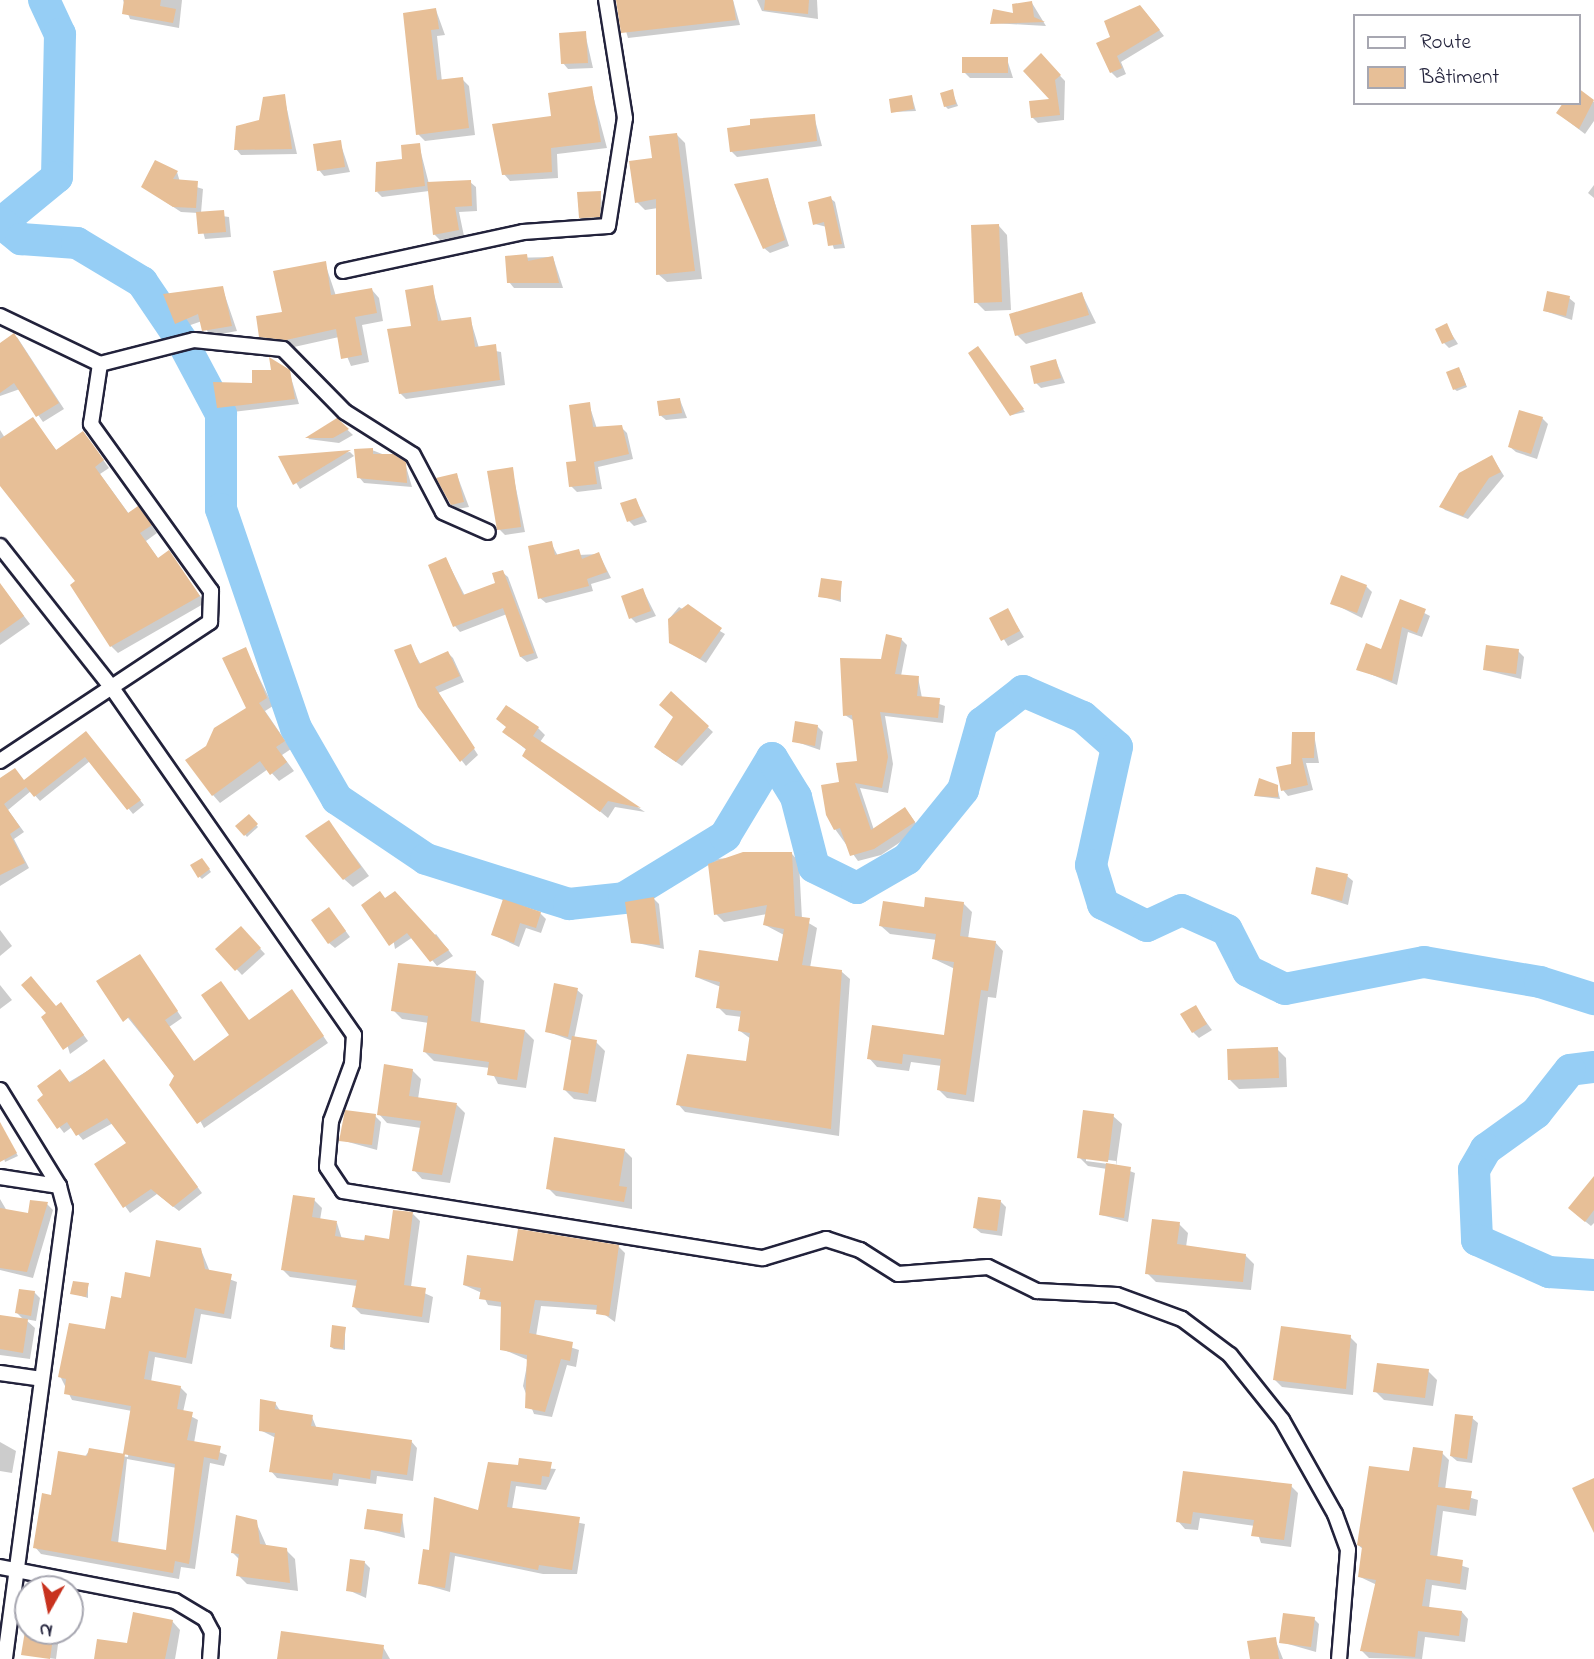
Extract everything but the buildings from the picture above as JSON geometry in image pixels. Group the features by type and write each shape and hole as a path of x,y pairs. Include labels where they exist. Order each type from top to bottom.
{"street":[{"path":"343,271 523,232 608,226 625,118 606,0"},
{"path":"0,316 100,364 194,340 283,349 345,412 413,455 443,512 488,533"},
{"path":"0,761 211,622 211,591 91,424 100,364"},
{"path":"0,546 111,688 354,1035 352,1063 331,1121 327,1167 343,1191 763,1258 826,1239 860,1250 898,1274 988,1267 1037,1291 1117,1295 1182,1320 1230,1355 1282,1420 1335,1514 1348,1550 1339,1659"},
{"path":"0,1090 59,1186 64,1235 5,1659"},
{"path":"0,1177 59,1186"},
{"path":"0,1373 42,1379"},
{"path":"0,1567 175,1601 205,1619 212,1632 210,1659"}],"waterway":[{"path":"44,0 60,34 57,177 1,223 21,239 77,243 142,282 182,341 221,414 221,509 296,728 337,799 426,859 569,904 624,898 725,836 772,758 796,797 814,867 857,888 907,859 963,790 982,723 1023,691 1083,717 1117,747 1091,865 1103,904 1147,926 1182,910 1227,930 1248,971 1285,989 1424,962 1540,982 1594,999"},
{"path":"1594,1067 1570,1070 1536,1113 1486,1149 1474,1170 1477,1240 1549,1272 1594,1275"}]}
